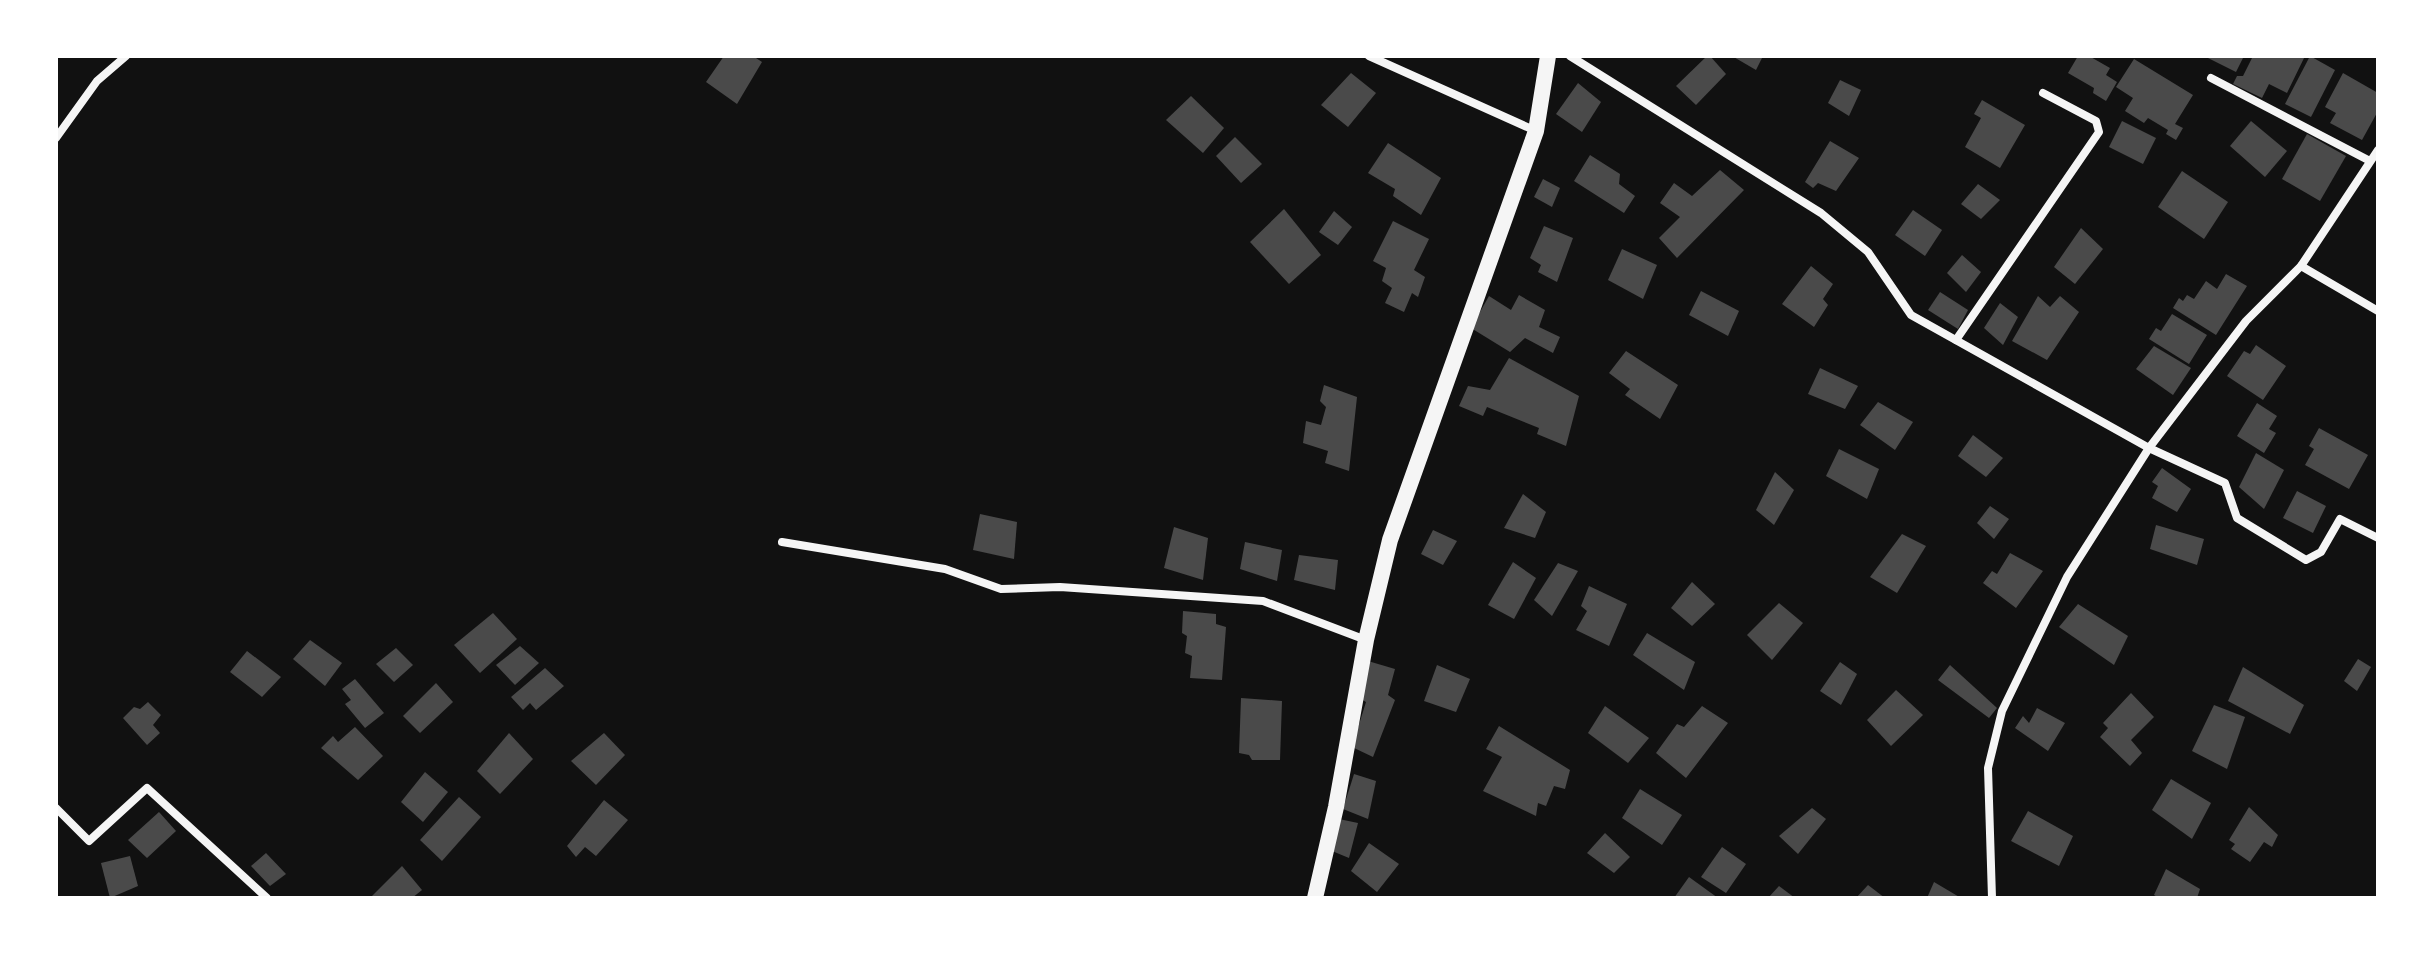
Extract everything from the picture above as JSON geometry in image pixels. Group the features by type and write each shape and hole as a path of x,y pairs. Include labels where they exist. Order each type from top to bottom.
{"main road":[{"path":"1315,898 1336,807 1366,640 1390,540 1536,131 1548,56"}],"street":[{"path":"56,138 97,81 126,56"},
{"path":"1369,56 1536,131"},
{"path":"1570,56 1821,213 1868,252 1911,315 2149,448 2225,483 2237,518 2306,560 2321,552 2340,519 2378,538"},
{"path":"2211,78 2370,161"},
{"path":"1956,340 2099,132 2096,121 2043,93"},
{"path":"1992,898 1988,768 2002,711 2067,577 2149,448 2246,321 2301,266 2378,150"},
{"path":"2301,266 2378,311"},
{"path":"782,542 945,569 1001,589 1060,587 1263,601 1366,640"},
{"path":"56,808 89,841 147,788 267,898"}],"building":[{"path":"724,56 753,56 762,62 737,104 706,82"},
{"path":"1707,56 1726,74 1696,105 1676,86"},
{"path":"1732,56 1763,56 1756,70"},
{"path":"2078,56 2089,56 2110,68 2106,75 2117,82 2106,101 2093,93 2094,88 2068,73"},
{"path":"2204,56 2244,56 2236,72"},
{"path":"2253,56 2305,56 2287,93 2269,84 2262,98 2233,84 2237,76 2243,76"},
{"path":"2310,56 2335,70 2311,117 2285,104"},
{"path":"2134,59 2193,95 2175,124 2183,128 2176,140 2166,134 2168,130 2148,118 2144,123 2125,111 2133,98 2116,87"},
{"path":"1351,73 1376,93 1348,127 1321,105"},
{"path":"2343,73 2378,93 2378,111 2362,140 2330,123 2336,113 2325,107"},
{"path":"1840,80 1861,90 1849,116 1828,103"},
{"path":"1578,83 1601,102 1582,132 1556,114"},
{"path":"1191,96 1224,128 1203,153 1166,120"},
{"path":"1982,100 2025,125 2000,168 1965,147 1981,118 1974,114"},
{"path":"2122,121 2156,138 2143,164 2109,147"},
{"path":"2251,121 2287,151 2265,177 2230,146"},
{"path":"2307,134 2346,156 2320,201 2282,179"},
{"path":"1235,137 1262,164 1241,183 1216,156"},
{"path":"1830,141 1859,158 1836,191 1818,183 1813,188 1805,182"},
{"path":"1388,143 1441,178 1421,215 1393,196 1395,189 1368,173"},
{"path":"1590,155 1620,174 1619,184 1635,196 1624,213 1574,181"},
{"path":"1720,170 1744,190 1677,258 1659,238 1680,217 1660,203 1674,183 1692,196"},
{"path":"2182,171 2228,202 2204,239 2158,207"},
{"path":"1543,179 1560,188 1552,207 1534,197"},
{"path":"1978,184 2000,200 1981,219 1961,204"},
{"path":"1284,209 1321,255 1289,284 1250,242"},
{"path":"1913,210 1942,230 1925,256 1895,235"},
{"path":"1334,211 1352,227 1338,245 1319,232"},
{"path":"1393,221 1429,239 1414,270 1425,277 1418,297 1412,293 1404,312 1385,303 1392,288 1382,281 1386,268 1373,261"},
{"path":"1544,226 1573,238 1557,282 1538,272 1541,265 1530,258"},
{"path":"2081,228 2103,249 2075,284 2054,267"},
{"path":"1622,249 1657,265 1643,299 1608,280"},
{"path":"1962,255 1981,272 1966,292 1947,273"},
{"path":"1811,266 1833,284 1823,299 1828,305 1814,327 1782,304"},
{"path":"2226,274 2247,286 2216,335 2173,308 2179,298 2183,301 2187,295 2194,299 2206,281 2217,289"},
{"path":"1701,291 1739,311 1728,336 1689,315"},
{"path":"1940,292 1968,310 1958,329 1928,310"},
{"path":"1519,295 1545,310 1539,327 1560,337 1553,353 1525,338 1510,352 1471,328 1489,296 1511,310"},
{"path":"2038,296 2050,307 2060,296 2079,312 2047,360 2012,341"},
{"path":"2000,303 2018,317 2003,345 1984,328"},
{"path":"2172,314 2207,335 2189,364 2149,339 2156,328 2161,331"},
{"path":"2256,345 2286,366 2263,400 2227,376 2244,351 2250,354"},
{"path":"2154,346 2191,368 2173,395 2136,369"},
{"path":"1626,351 1678,385 1660,419 1625,395 1630,389 1609,373"},
{"path":"1509,358 1579,396 1566,446 1537,434 1539,428 1487,407 1483,416 1459,406 1468,386 1490,390"},
{"path":"1820,368 1858,386 1845,409 1808,394"},
{"path":"1324,385 1357,397 1349,471 1325,463 1328,451 1303,443 1306,421 1321,425 1326,407 1320,401"},
{"path":"1878,402 1913,422 1895,450 1860,425"},
{"path":"2257,403 2277,416 2269,429 2276,433 2264,453 2237,436"},
{"path":"2319,428 2368,455 2349,489 2305,465 2314,449 2309,446"},
{"path":"1973,435 2003,458 1986,477 1958,456"},
{"path":"1839,449 1879,469 1867,499 1826,476"},
{"path":"2256,453 2284,470 2264,509 2239,487"},
{"path":"2162,468 2191,489 2177,512 2152,498 2158,486 2152,482"},
{"path":"1775,472 1794,490 1774,525 1756,510"},
{"path":"2297,491 2326,506 2313,533 2283,518"},
{"path":"1523,494 1546,512 1535,538 1504,528"},
{"path":"1990,506 2009,519 1994,539 1977,523"},
{"path":"980,514 1017,522 1014,559 973,550"},
{"path":"2156,525 2204,539 2197,565 2150,549"},
{"path":"1174,527 1208,538 1203,580 1164,568"},
{"path":"1433,530 1457,541 1443,565 1421,554"},
{"path":"1902,534 1926,546 1897,593 1870,577"},
{"path":"1245,542 1282,550 1277,581 1240,569"},
{"path":"2010,553 2043,571 2016,608 1983,583 1992,571 1997,574"},
{"path":"1299,555 1338,560 1335,590 1294,580"},
{"path":"1513,562 1536,578 1514,619 1488,605"},
{"path":"1558,563 1578,571 1552,616 1534,600"},
{"path":"1692,582 1715,604 1692,626 1671,608"},
{"path":"1589,586 1627,604 1609,646 1576,630 1587,611 1581,606"},
{"path":"1779,603 1803,623 1772,660 1747,635"},
{"path":"2078,604 2128,636 2114,665 2059,627"},
{"path":"1183,611 1216,614 1216,624 1226,627 1222,680 1190,678 1192,656 1185,653 1187,636 1182,633"},
{"path":"493,613 517,639 480,673 454,645"},
{"path":"1647,633 1695,662 1684,690 1633,655"},
{"path":"310,640 342,663 325,686 293,659"},
{"path":"520,646 539,663 515,685 496,665"},
{"path":"396,648 413,665 394,682 376,664"},
{"path":"247,651 281,677 262,697 230,672"},
{"path":"2358,659 2371,667 2357,691 2344,681"},
{"path":"1368,661 1395,669 1388,695 1395,700 1373,757 1352,747 1366,702 1361,699"},
{"path":"1840,662 1857,674 1841,705 1820,691"},
{"path":"1437,665 1470,679 1456,712 1424,701"},
{"path":"1950,665 1997,708 1989,718 1938,680"},
{"path":"2243,667 2304,705 2290,734 2228,701"},
{"path":"545,668 564,686 536,710 530,703 523,710 511,697"},
{"path":"355,679 384,713 365,728 345,704 351,700 342,689"},
{"path":"436,683 453,702 420,733 403,716"},
{"path":"1896,690 1923,715 1891,746 1867,720"},
{"path":"2131,693 2154,717 2131,740 2142,753 2130,766 2100,737 2108,728 2103,723"},
{"path":"1241,698 1282,701 1280,760 1252,760 1249,755 1239,753"},
{"path":"148,702 161,715 153,725 160,733 147,745 123,718 134,707 140,709"},
{"path":"2214,705 2245,717 2227,769 2192,751"},
{"path":"1605,706 1649,738 1628,763 1588,733"},
{"path":"1702,706 1728,723 1686,778 1656,753 1677,724 1684,727"},
{"path":"2037,708 2065,723 2048,751 2015,728 2023,716 2029,723"},
{"path":"1499,726 1570,770 1565,789 1554,786 1546,806 1538,803 1536,816 1483,791 1502,757 1486,749"},
{"path":"355,727 383,756 358,780 321,748 333,736 338,742"},
{"path":"509,733 533,759 500,794 477,771"},
{"path":"604,733 625,755 596,785 571,761"},
{"path":"425,772 448,792 423,822 401,802"},
{"path":"1354,774 1376,781 1368,819 1343,809"},
{"path":"2171,779 2211,803 2192,839 2152,810"},
{"path":"1640,789 1682,815 1662,845 1622,818"},
{"path":"459,797 481,817 442,861 420,840"},
{"path":"604,800 628,820 596,856 585,847 576,857 567,846"},
{"path":"2249,807 2278,835 2272,847 2264,842 2250,862 2231,849 2235,844 2229,840"},
{"path":"1812,808 1826,819 1798,854 1779,836"},
{"path":"2028,811 2073,836 2059,866 2011,841"},
{"path":"159,812 176,831 147,858 128,840"},
{"path":"1339,819 1358,823 1349,858 1332,851"},
{"path":"1605,833 1630,857 1614,873 1587,853"},
{"path":"1369,843 1399,864 1377,892 1351,871"},
{"path":"1722,847 1746,864 1726,893 1701,877"},
{"path":"266,853 286,874 270,886 251,866"},
{"path":"130,856 138,886 110,898 101,863"},
{"path":"402,866 422,890 412,898 370,898"},
{"path":"2166,869 2200,889 2197,898 2159,898 2154,895"},
{"path":"1689,877 1718,898 1674,898"},
{"path":"1934,882 1961,898 1927,898"},
{"path":"1868,885 1885,898 1856,898"},
{"path":"1779,886 1795,898 1768,898"}]}
